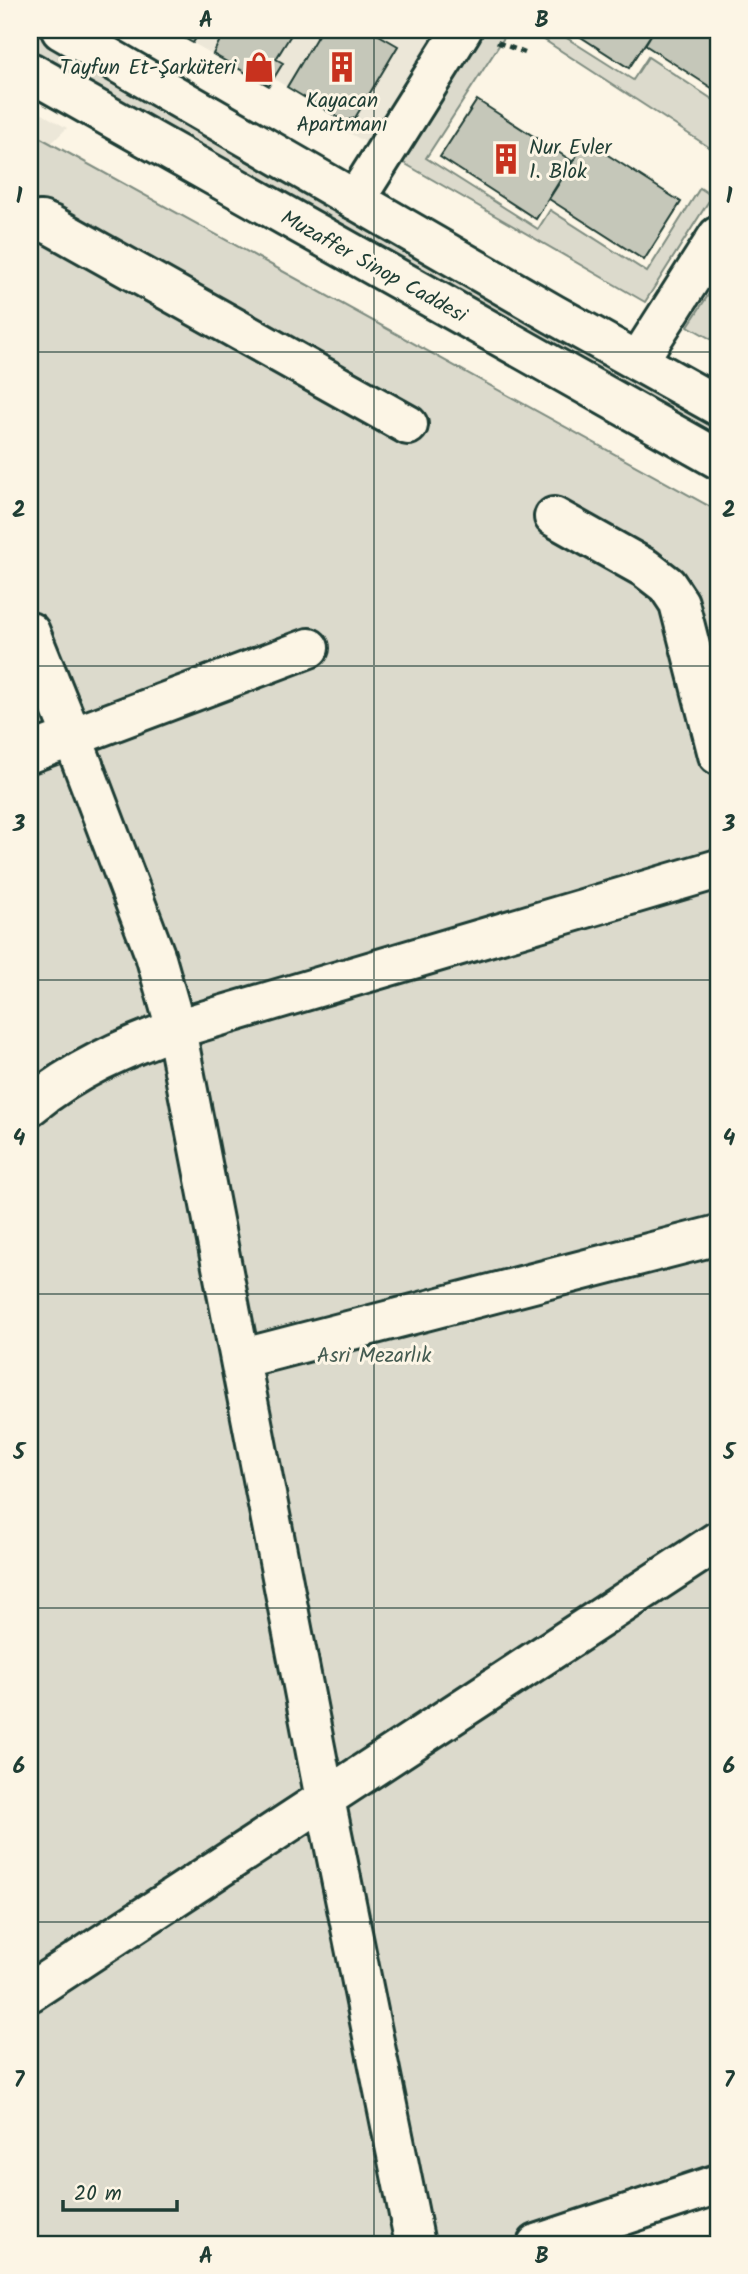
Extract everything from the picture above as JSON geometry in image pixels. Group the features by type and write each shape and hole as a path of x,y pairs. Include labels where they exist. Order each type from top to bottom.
{"main road":[{"path":"61,30 718,406"},
{"path":"355,200 476,35"},
{"name":"Muzaffer Sinop Caddesi","path":"30,72 718,459"},
{"path":"30,222 41,221 51,225 408,425"},
{"path":"638,361 718,236"},
{"path":"554,517 646,568 658,576 674,594 688,633 718,755"},
{"path":"30,632 155,955 176,1029 325,1799 415,2244"},
{"path":"30,753 309,648"},
{"path":"30,1106 68,1077 93,1063 176,1029 718,869"},
{"path":"240,1359 718,1235"},
{"path":"30,1992 718,1541"},
{"path":"537,2244 718,2184"}],"path":[{"path":"476,35 525,53"}],"shaded area":[{"path":"170,30 435,32 367,143 340,128 343,121 274,79 269,86"},
{"path":"30,107 67,128 30,164"}],"green space":[{"path":"486,30 509,30 426,158 538,229 550,210 647,272 700,188 712,196 645,302 402,162"},
{"path":"529,30 554,30 633,80 648,57 718,103 718,153"},
{"path":"30,31 718,420 718,442 30,52"},
{"name":"Asri Mezarlık","path":"30,132 718,511 718,2198 575,2244 30,2244"},
{"path":"718,280 718,343 688,326"}],"building":[{"path":"170,30 201,30 193,43"},
{"path":"225,30 294,30 276,59 283,63 269,86 213,54"},
{"name":"Kayacan Apartmanı","path":"321,30 370,30 398,46 355,118 344,121 287,87"},
{"path":"570,30 654,30 629,68"},
{"path":"654,30 718,30 718,92 645,45"},
{"name":"Nur Evler 1. Blok","path":"477,100 572,161 536,219 440,157"},
{"path":"586,141 681,202 644,260 549,199"}],"place":[{"name":"Tayfun Et-Şarküteri","path":"259,67"},
{"name":"Kayacan Apartmanı","path":"342,67"},
{"name":"Nur Evler 1. Blok","path":"506,159"}]}
